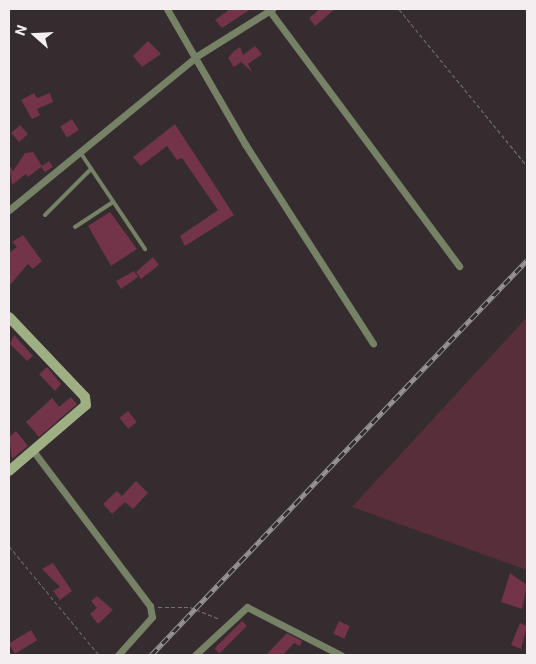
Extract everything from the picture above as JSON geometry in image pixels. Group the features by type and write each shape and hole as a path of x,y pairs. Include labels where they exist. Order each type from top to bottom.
{"main road":[{"path":"9,317 85,398 83,411 9,471"}],"street":[{"path":"167,9 197,56 245,144 373,343"},
{"path":"9,210 197,56 265,11 460,266"},
{"path":"34,452 150,606 152,617 118,655"},
{"path":"195,655 242,608 251,607 342,655"}],"lane":[{"path":"80,152 145,249"},
{"path":"45,214 91,169"},
{"path":"75,227 113,202"}],"path":[{"path":"399,9 527,166"},
{"path":"9,546 99,655"},
{"path":"150,606 190,607 227,623"}],"shaded area":[{"path":"527,317 527,570 352,507"}],"building":[{"path":"230,9 251,9 222,28 215,20"},
{"path":"320,9 335,9 315,26 309,18"},
{"path":"148,41 161,54 142,67 133,56"},
{"path":"255,46 262,54 248,64 252,72 241,62 234,67 228,58 234,51 240,47 243,55"},
{"path":"34,93 37,98 50,93 53,102 37,109 40,115 32,119 21,100"},
{"path":"72,119 79,130 67,137 60,126"},
{"path":"175,124 234,215 185,246 180,236 218,210 182,158 177,160 167,146 141,166 133,157"},
{"path":"20,125 28,134 19,142 11,133"},
{"path":"33,152 42,166 49,161 53,167 45,172 41,167 28,177 26,174 12,185 9,165 13,171 25,153"},
{"path":"110,212 137,249 111,266 88,226"},
{"path":"23,235 42,261 33,269 28,264 9,286 9,253 17,247 12,242"},
{"path":"153,257 159,265 141,279 136,272"},
{"path":"134,271 138,277 121,289 116,281"},
{"path":"14,335 33,356 27,361 10,344"},
{"path":"47,367 61,384 55,391 39,374"},
{"path":"71,397 77,404 39,437 26,422 52,398 59,407"},
{"path":"128,411 137,422 128,429 119,418"},
{"path":"16,431 28,446 12,459 9,437"},
{"path":"136,481 148,493 133,509 125,502 112,514 103,504 117,491 122,496"},
{"path":"53,563 72,591 60,600 53,591 60,587 42,569"},
{"path":"510,573 527,585 522,609 501,602"},
{"path":"97,596 113,610 98,624 90,614 97,608 91,601"},
{"path":"242,621 247,626 219,654 214,649"},
{"path":"339,621 350,626 344,639 333,634"},
{"path":"520,623 527,626 521,649 511,645"},
{"path":"31,630 37,640 15,654 9,643"},
{"path":"287,633 302,641 300,646 294,643 283,655 266,655"}],"railway":[{"path":"151,655 527,260"}]}
